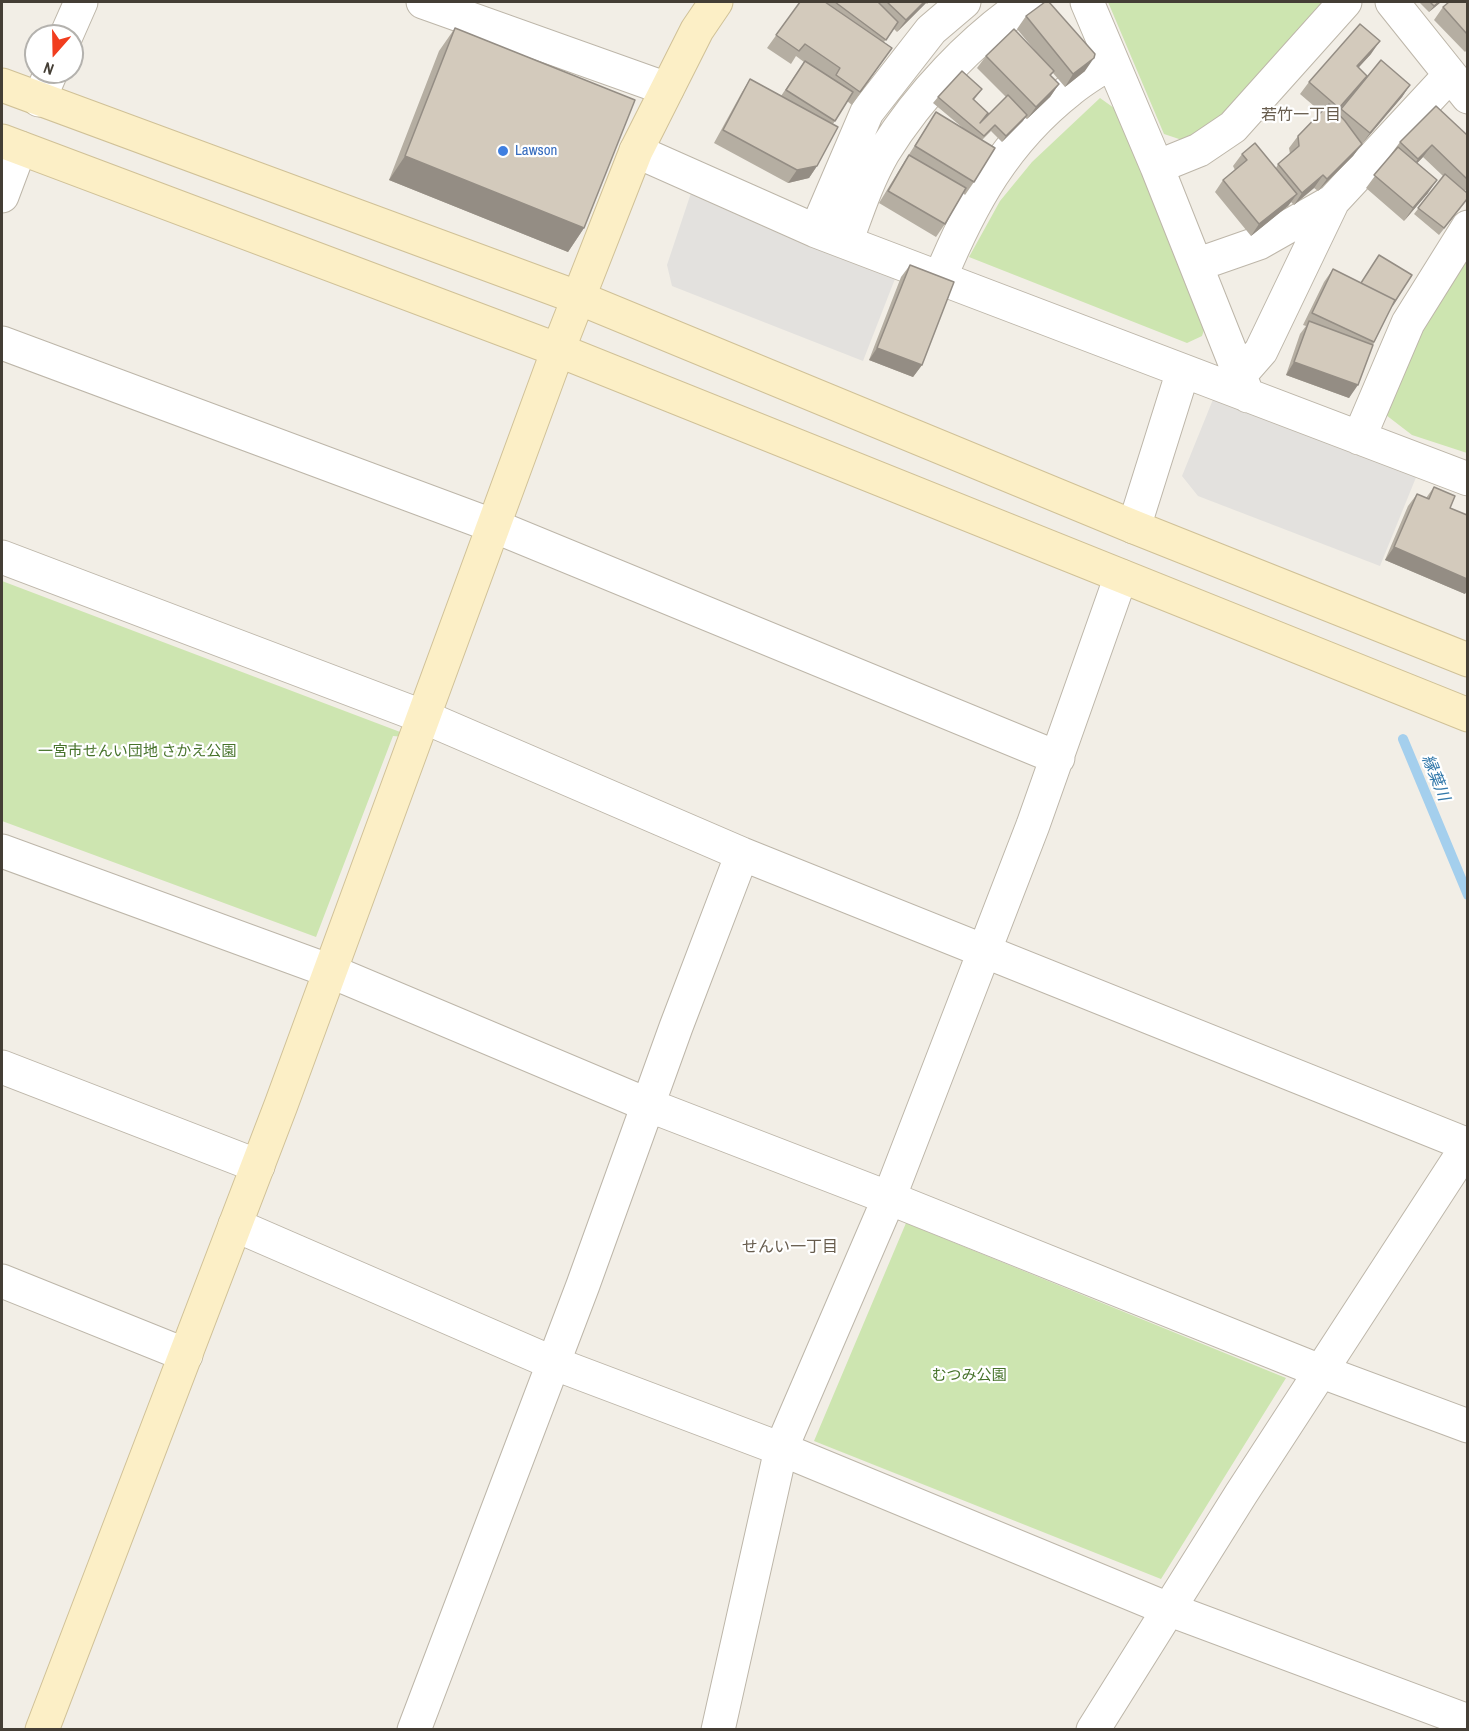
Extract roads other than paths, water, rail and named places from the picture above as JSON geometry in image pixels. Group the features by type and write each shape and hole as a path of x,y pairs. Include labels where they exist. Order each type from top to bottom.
{"street":[{"path":"71,24 81,2"},
{"path":"423,2 668,89"},
{"path":"42,1730 258,1166 558,351 636,151 697,30 716,2"},
{"path":"816,231 867,112 931,30 964,2"},
{"path":"846,242 863,194 883,153 916,108 947,72 984,37 1027,2"},
{"path":"1087,2 1244,385"},
{"path":"1156,167 1199,150 1233,127 1345,2"},
{"path":"1196,265 1259,243 1333,201 1459,86 1392,2"},
{"path":"916,48 947,72"},
{"path":"940,278 961,227 987,179 1021,137 1070,90 1112,61"},
{"path":"2,85 45,86 579,298 1134,527 1467,660"},
{"path":"2,196 11,145 558,351 1467,715"},
{"path":"636,151 816,231 1183,371 1244,385 1359,438 1467,479"},
{"path":"1244,385 1333,201"},
{"path":"1359,438 1408,323 1467,227"},
{"path":"2,343 495,526 1058,758"},
{"path":"1134,527 1183,371"},
{"path":"2,557 424,717 742,854 1467,1145 1320,1371 1093,1730"},
{"path":"718,1730 780,1449 889,1198 1058,758 1121,576"},
{"path":"2,851 330,971 648,1105 889,1198 1320,1371 1467,1426"},
{"path":"414,1730 554,1363 742,854"},
{"path":"2,1067 258,1166"},
{"path":"235,1225 554,1363 780,1449 1168,1609 1467,1721"},
{"path":"2,1281 186,1355"}],"waterway":[{"name":"縁葉川","path":"1403,739 1468,895"}],"place":[{"name":"Lawson","path":"503,151"}],"district":[{"name":"若竹一丁目","path":"1301,116"},
{"name":"せんい一丁目","path":"790,1248"}],"park label":[{"name":"一宮市せんい団地 さかえ公園","path":"137,752"},
{"name":"むつみ公園","path":"969,1376"}]}
